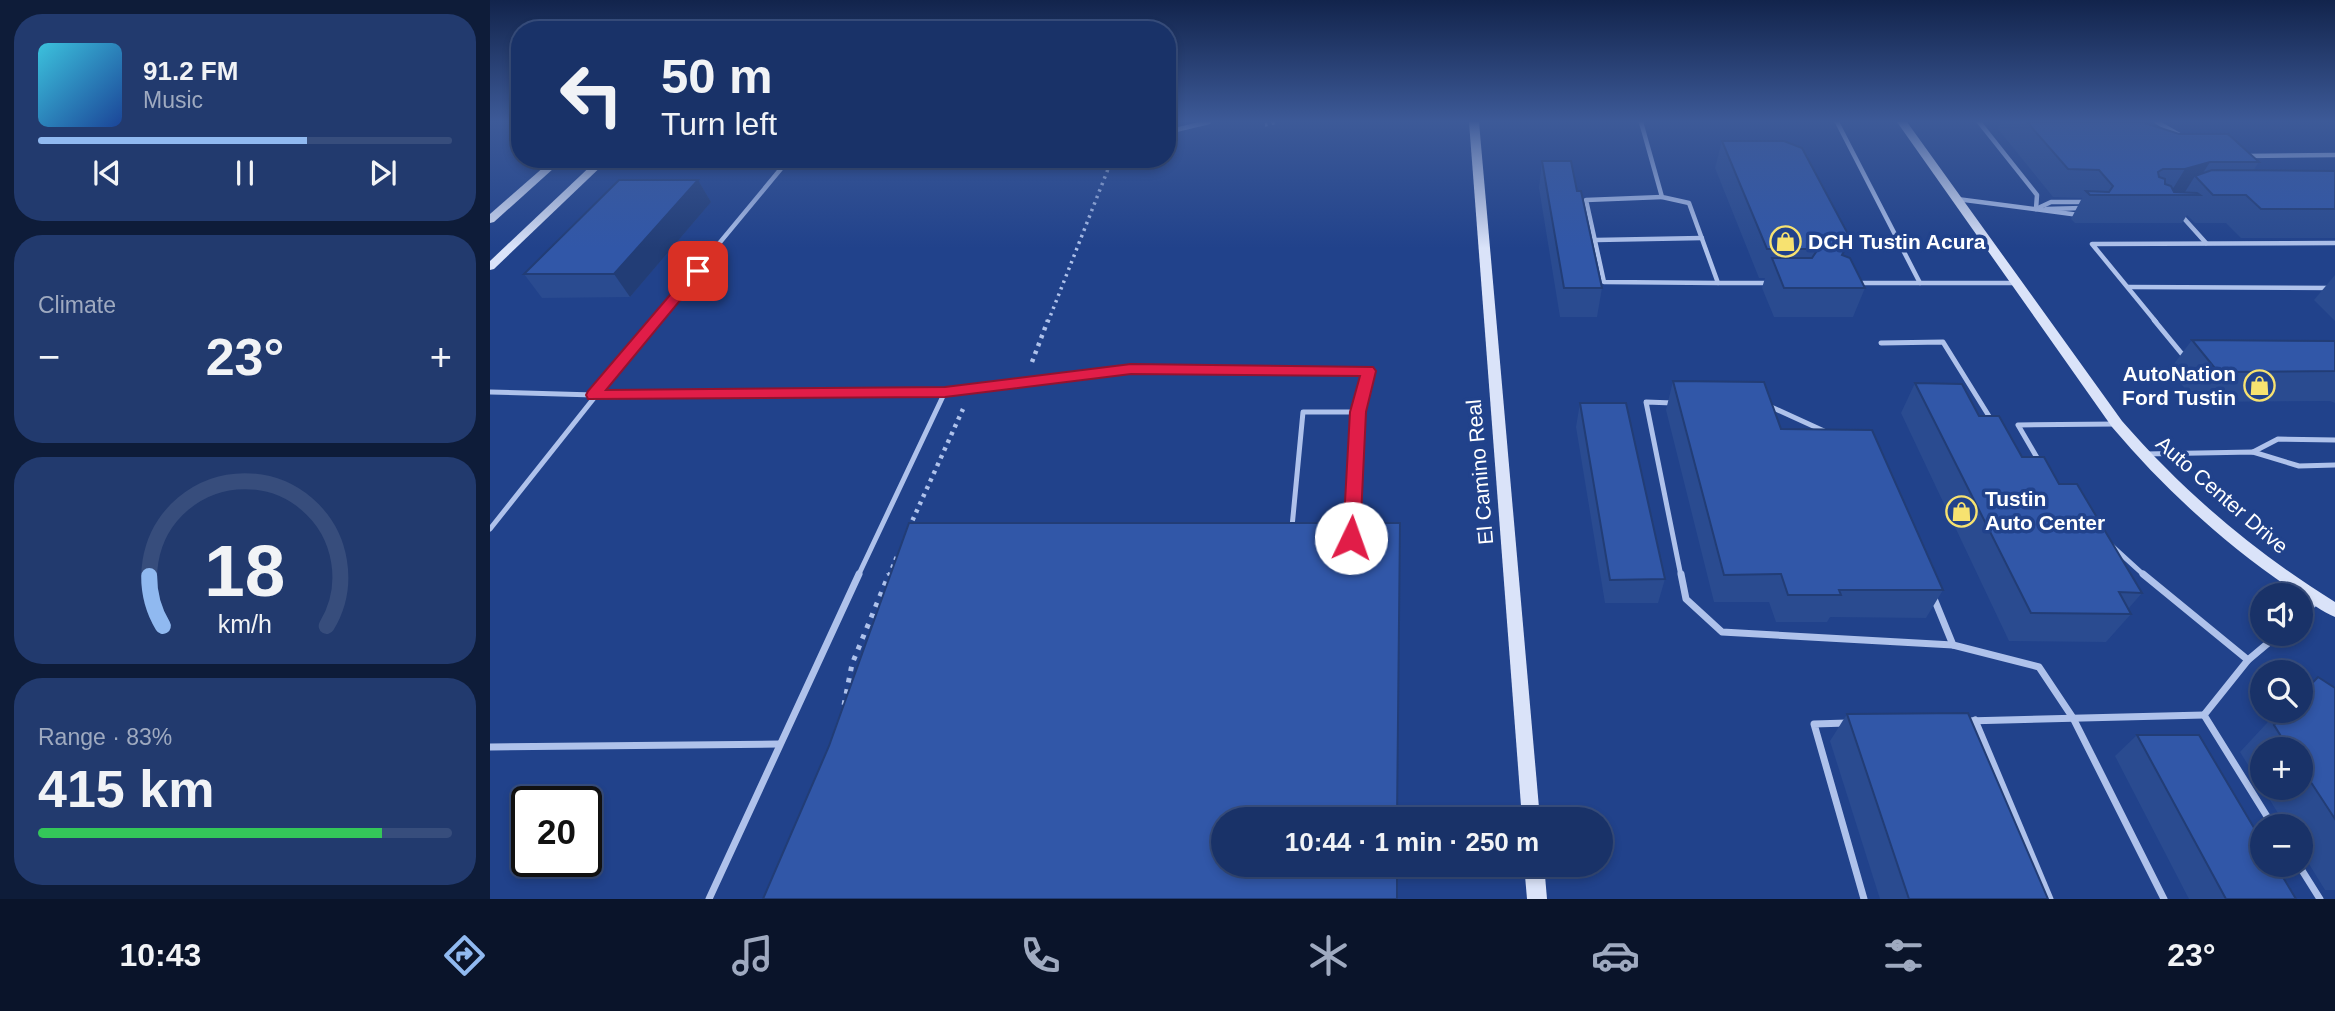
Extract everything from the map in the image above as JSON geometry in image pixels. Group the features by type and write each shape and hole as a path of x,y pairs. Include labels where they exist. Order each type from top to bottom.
{"main road":[{"name":"El Camino Real","path":"1477,164 1530,807"},
{"name":"Auto Center Drive","path":"1932,164 2141,454 2253,554 2335,610"},
{"path":"490,220 549,168"},
{"path":"490,267 594,168"},
{"path":"1535,877 1537,899"}],"lane":[{"path":"1653,164 1662,197"},
{"path":"1859,164 1920,283"},
{"path":"2012,164 2037,195 2036,209"},
{"path":"490,529 594,395 782,168"},
{"path":"1718,283 1689,203 1662,197 1586,200 1604,282 1718,283 1773,283"},
{"path":"1957,199 2063,215 2083,215"},
{"path":"2036,209 2052,202 2082,202"},
{"path":"2036,209 2088,208"},
{"path":"2175,209 2206,243"},
{"path":"2170,216 2182,216"},
{"path":"1596,240 1702,238"},
{"path":"2196,354 2182,354 2092,244 2335,243"},
{"path":"1850,283 2017,283"},
{"path":"2127,288 2335,288"},
{"path":"1881,343 1942,342 1995,425"},
{"path":"490,392 594,395 945,392 1131,369 1368,371 1358,412 1351,538"},
{"path":"709,899 945,392"},
{"path":"1686,403 1646,402 1686,599 1722,632 1953,645 2039,667 2073,718 2164,899"},
{"path":"1764,404 1828,433"},
{"path":"1292,527 1303,412 1358,412"},
{"path":"2006,425 2117,424"},
{"path":"2018,425 2041,465"},
{"path":"2252,452 2278,439 2335,440"},
{"path":"2141,454 2252,452 2299,466 2335,465"},
{"path":"2103,537 2164,593 2248,660"},
{"path":"1928,582 1953,645"},
{"path":"2313,604 2318,600"},
{"path":"2204,715 2248,660 2265,646"},
{"path":"1961,721 2204,715"},
{"path":"2204,715 2266,814"},
{"path":"1975,720 2050,899"},
{"path":"1854,723 1814,724 1864,899"},
{"path":"490,747 779,744"},
{"path":"2306,877 2320,899"}],"path":[{"path":"1015,383 1030,367 1108,168"},
{"path":"906,535 964,408 970,405"},
{"path":"843,713 852,664 901,548"}],"building":[{"path":"1543,164 1572,164 1577,191 1581,191 1602,288 1564,288"},
{"path":"1732,164 1811,164 1849,236 1838,236 1845,249 1842,255 1850,258 1865,288 1784,288 1772,258 1812,258 1816,252 1811,249 1767,249"},
{"path":"2064,164 2203,164 2158,172 2159,177 2165,179 2165,184 2171,186 2174,192 2200,195 2090,195 2086,191 2109,192 2113,186 2099,170 2068,169"},
{"path":"2212,170 2335,171 2335,209 2261,209 2246,195 2213,195 2195,176"},
{"path":"619,180 698,180 614,274 524,274"},
{"path":"2192,340 2335,341 2335,371 2218,372"},
{"path":"1673,381 1764,382 1781,429 1872,430 1943,590 1839,590 1841,595 1788,595 1781,574 1724,575"},
{"path":"1915,383 1962,384 1979,416 1999,416 2022,457 2044,457 2059,484 2077,484 2142,593 2119,592 2131,614 2031,613"},
{"path":"1580,403 1626,403 1665,579 1610,580"},
{"path":"909,523 1400,523 1397,807 1211,807 1211,877 1397,877 1397,899 763,899 829,746"},
{"path":"2318,677 2335,688 2335,819 2313,785 2313,737 2282,737 2274,725 2313,723 2313,682"},
{"path":"1968,713 2048,899 1909,899 1847,714"},
{"path":"2137,735 2199,735 2250,821 2250,877 2283,877 2296,899 2226,899"}],"place":[{"name":"DCH Tustin Acura","path":"1785,242"},
{"name":"AutoNation Ford Tustin","path":"2259,386"},
{"name":"Tustin Auto Center","path":"1962,511"}],"route":[{"path":"698,271 594,395 945,392 1131,369 1368,371 1358,412 1351,538"}]}
